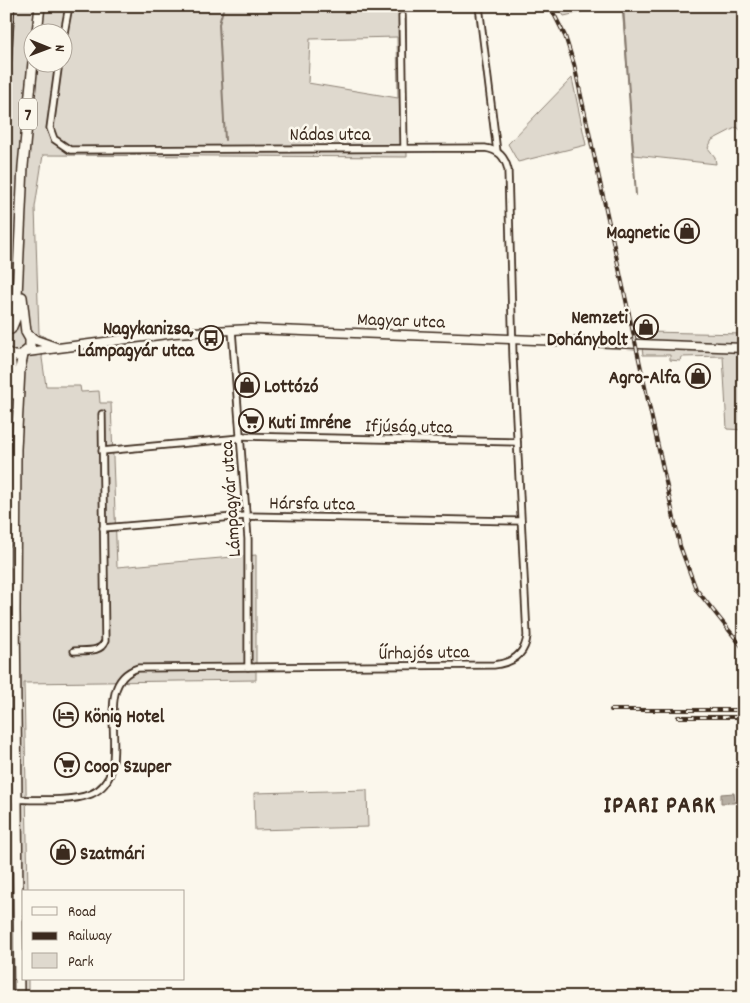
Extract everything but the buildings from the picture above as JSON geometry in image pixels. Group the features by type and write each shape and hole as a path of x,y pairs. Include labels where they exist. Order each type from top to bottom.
{"main road":[{"path":"38,22 40,6"},
{"name":"7","path":"9,331 16,317 23,166 32,72"},
{"name":"7","path":"19,269 27,333 31,344 20,369 16,449 15,612 19,997"},
{"name":"7","path":"9,331 18,328 27,333"},
{"name":"Magyar utca","path":"25,354 175,333 232,330 744,348"},
{"name":"Magyar utca","path":"27,333 36,340 58,348"},
{"name":"7","path":"16,449 8,353 25,354"}],"street":[{"path":"6,88 11,6"},
{"path":"66,22 69,6"},
{"path":"479,6 497,152 504,158 508,170 512,339"},
{"path":"402,16 404,148"},
{"name":"Nádas utca","path":"58,72 50,128 54,138 70,150 485,148 497,152"},
{"name":"Lámpagyár utca","path":"232,330 246,516 248,667"},
{"name":"Űrhajós utca","path":"18,799 82,797 94,793 108,781 112,764 116,690 123,676 138,668 153,666 494,665 511,662 519,656 526,642 522,521 512,339"},
{"path":"74,651 95,650 105,644 102,414"},
{"name":"Ifjúság utca","path":"102,452 240,437 518,442"},
{"name":"Hársfa utca","path":"103,528 246,516 522,521"},
{"path":"6,798 18,799"}],"green space":[{"path":"6,6 406,6 407,157 43,155 35,207 39,334 45,337 42,358 46,386 80,386 81,392 99,391 100,403 111,403 117,567 256,555 256,680 24,683 28,890 22,890 22,980 28,980 28,997 6,997","holes":["397,37 398,98 308,83 310,39"]},
{"path":"558,6 608,6 564,16"},
{"path":"622,6 744,6 744,133 737,127 712,140 708,148 715,157 716,164 634,155"},
{"path":"572,78 586,145 518,162 508,144"},
{"path":"638,319 647,332 744,334 744,430 727,429 723,356 681,357 680,361 670,360 670,355 643,355"},
{"path":"367,790 368,827 255,830 254,793"}],"shaded area":[{"path":"734,793 735,803 721,803 721,794"}],"waterway":[{"path":"224,6 219,24 225,140"},
{"path":"623,6 636,195"}],"railway":[{"path":"550,6 565,36 574,64 680,546 696,589 744,649"},
{"path":"611,710 744,710"},
{"path":"678,717 744,717"}],"place":[{"name":"Magnetic","path":"687,231"},
{"name":"Nemzeti Dohánybolt","path":"646,327"},
{"name":"Nagykanizsa, Lámpagyár utca","path":"211,338"},
{"name":"Agro-Alfa","path":"698,376"},
{"name":"Lottózó","path":"247,385"},
{"name":"Kuti Imréne","path":"251,421"},
{"name":"König Hotel","path":"66,715"},
{"name":"Coop Szuper","path":"67,765"},
{"name":"Szatmári","path":"63,852"}],"district":[{"name":"IPARI PARK","path":"660,804"}]}
